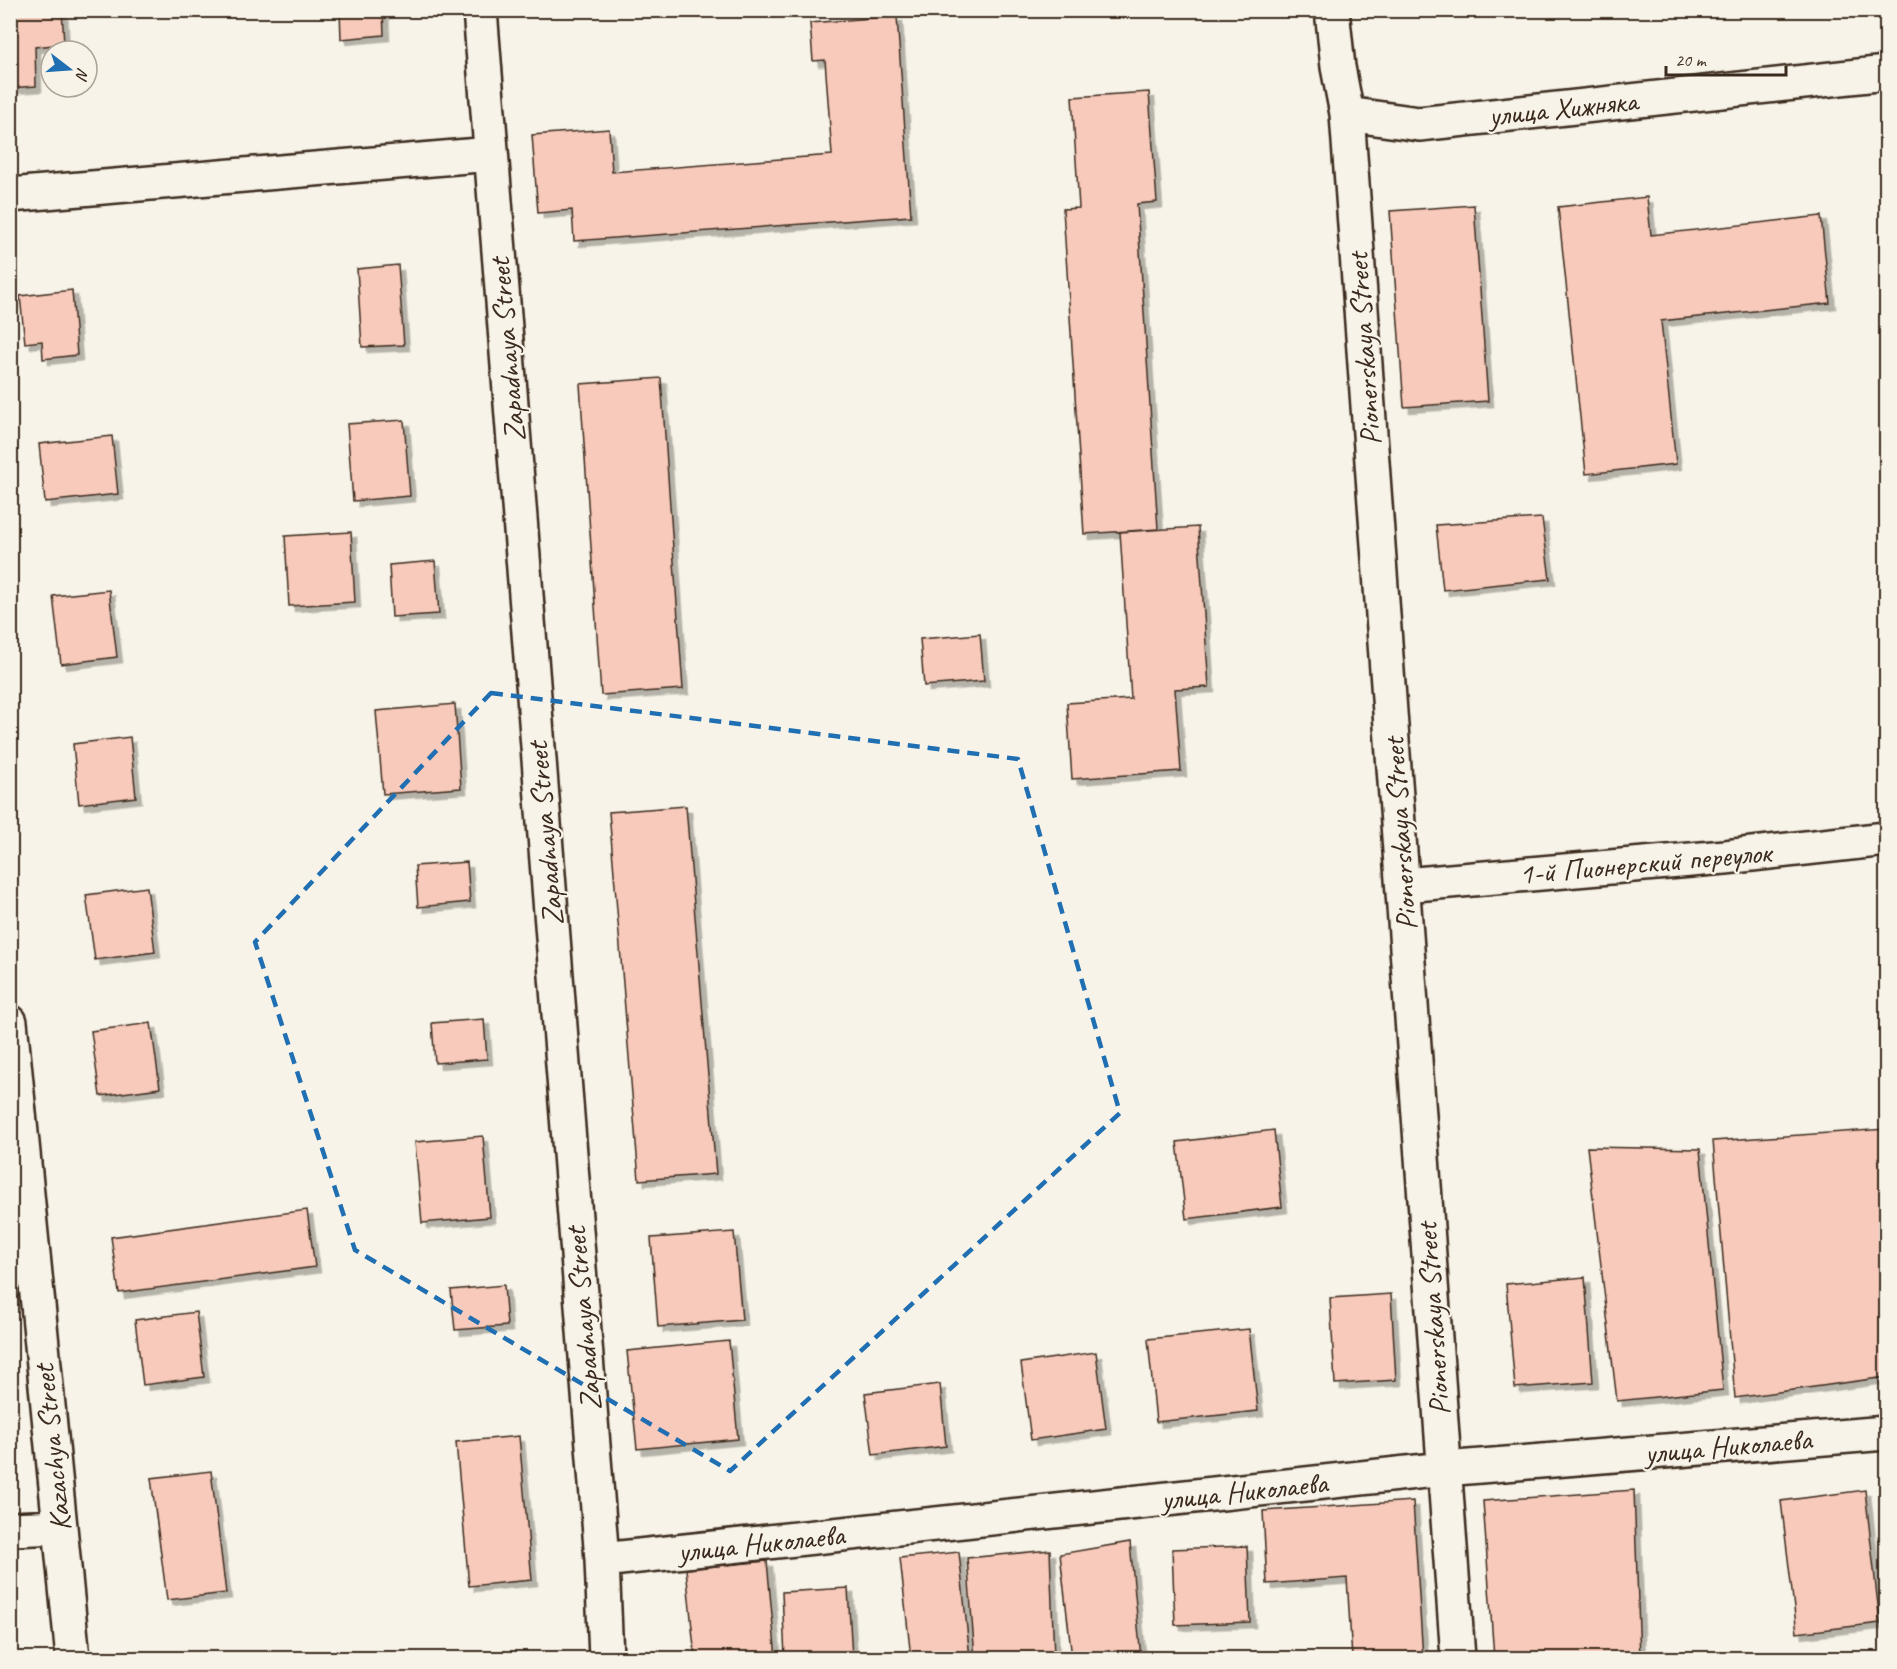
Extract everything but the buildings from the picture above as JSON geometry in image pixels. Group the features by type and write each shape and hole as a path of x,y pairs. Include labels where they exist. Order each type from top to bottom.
{"street":[{"name":"Zapadnaya Street","path":"480,10 602,1560 606,1659"},
{"name":"Pionerskaya Street","path":"1332,10 1338,67 1347,114 1458,1659"},
{"name":"улица Хижняка","path":"1347,114 1419,124 1887,73"},
{"path":"10,195 491,154"},
{"name":"1-й Пионерский переулок","path":"1404,885 1725,857 1887,839"},
{"name":"Kazachya Street","path":"10,1022 73,1659"},
{"name":"улица Николаева","path":"602,1560 1444,1469 1887,1433"},
{"path":"10,1529 60,1527"}],"highlighted area":[{"path":"491,693 1018,759 1120,1113 730,1471 355,1250 255,942"}]}
